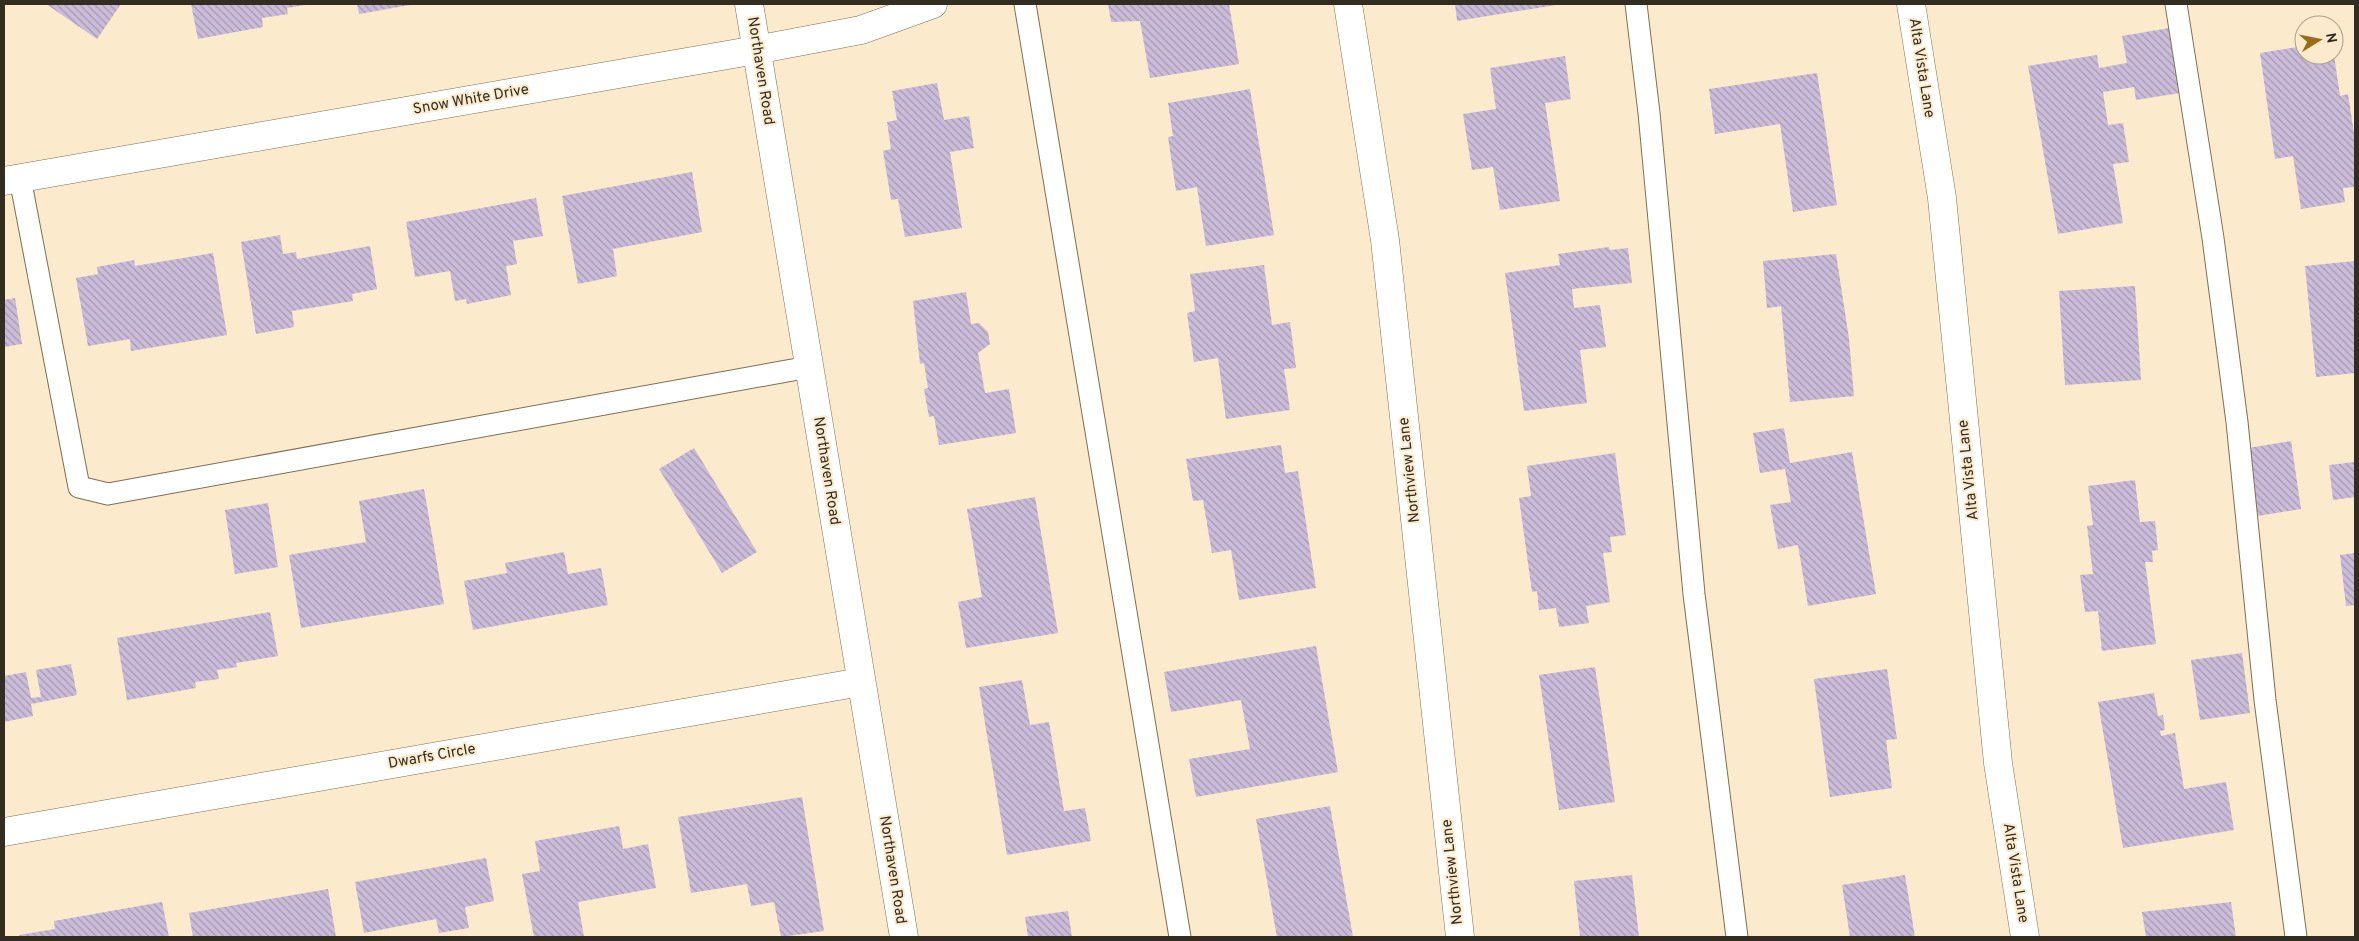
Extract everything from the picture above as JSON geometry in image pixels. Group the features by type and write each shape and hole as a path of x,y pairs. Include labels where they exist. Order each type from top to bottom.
{"street":[{"name":"Northaven Road","path":"749,4 904,937"},
{"name":"Snow White Drive","path":"12,180 861,30 933,4"},
{"name":"Northview Lane","path":"1348,4 1385,240 1460,937"},
{"name":"Alta Vista Lane","path":"1912,4 1942,198 1998,762 2025,937"},
{"name":"Dwarfs Circle","path":"4,832 861,682"}],"lane":[{"path":"1025,4 1180,937"},
{"path":"1636,4 1653,152 1694,594 1736,937"},
{"path":"2176,4 2213,238 2237,422 2265,700 2296,937"},
{"path":"12,180 79,487 108,494 808,366"}],"building":[{"path":"46,4 121,4 97,39"},
{"path":"191,4 305,5 287,8 288,14 262,18 263,27 198,39"},
{"path":"357,4 410,4 410,5 359,14"},
{"path":"1108,4 1229,4 1239,64 1150,78 1140,21 1111,22"},
{"path":"1455,4 1556,4 1556,5 1457,21"},
{"path":"2169,28 2180,93 2136,100 2134,87 2103,92 2108,125 2123,123 2129,162 2113,164 2123,223 2058,234 2028,66 2097,55 2099,68 2127,63 2122,36"},
{"path":"2294,48 2294,65 2335,65 2340,96 2348,94 2355,140 2355,187 2343,188 2345,202 2301,209 2293,156 2275,159 2260,53"},
{"path":"1565,56 1571,99 1545,103 1560,201 1500,210 1493,167 1472,170 1463,114 1496,109 1490,68"},
{"path":"1817,73 1837,205 1793,212 1780,124 1715,134 1709,89"},
{"path":"937,83 944,120 969,116 974,148 950,152 962,228 905,237 898,199 891,200 883,151 891,149 887,122 897,120 892,91"},
{"path":"1250,89 1274,235 1206,246 1197,187 1176,191 1168,137 1173,136 1168,103"},
{"path":"692,172 702,232 613,249 617,276 578,284 562,196"},
{"path":"536,198 543,236 513,241 517,264 506,266 511,295 467,304 466,299 455,301 450,271 415,277 406,222"},
{"path":"280,235 283,254 296,252 297,259 370,246 377,289 352,294 353,301 292,311 294,327 256,334 241,242"},
{"path":"1609,247 1610,250 1628,248 1632,283 1572,289 1574,308 1600,305 1606,347 1580,350 1587,403 1524,411 1505,273 1560,265 1558,254"},
{"path":"213,253 227,335 131,351 130,339 88,346 76,278 98,274 97,267 134,260 135,266"},
{"path":"1836,254 1849,339 1854,396 1790,402 1781,306 1767,308 1763,261"},
{"path":"2355,261 2355,373 2316,377 2305,266"},
{"path":"1264,265 1272,325 1290,322 1296,368 1284,369 1290,410 1226,419 1218,358 1194,362 1187,313 1195,311 1190,274"},
{"path":"2135,286 2141,380 2065,385 2059,291"},
{"path":"966,292 971,324 979,323 988,332 990,344 978,353 985,393 1009,389 1016,433 939,445 934,416 929,417 924,389 928,388 924,363 920,364 913,301"},
{"path":"15,298 22,344 4,347 4,300"},
{"path":"1784,428 1790,463 1852,452 1876,594 1808,606 1798,545 1778,549 1770,505 1791,502 1785,469 1760,473 1753,433"},
{"path":"2291,441 2301,509 2258,516 2248,448"},
{"path":"1281,445 1285,473 1298,471 1316,588 1239,600 1231,550 1212,553 1203,500 1193,501 1186,459"},
{"path":"694,448 757,552 722,573 659,469"},
{"path":"1615,453 1626,535 1610,537 1612,552 1603,553 1610,602 1586,606 1589,623 1559,627 1556,608 1539,610 1537,591 1532,592 1519,498 1531,496 1527,466"},
{"path":"2355,462 2355,497 2333,500 2329,465"},
{"path":"2135,480 2140,522 2155,521 2158,550 2152,551 2153,562 2145,562 2156,644 2102,651 2098,611 2085,612 2080,575 2093,574 2087,526 2093,525 2088,486"},
{"path":"424,489 444,604 301,628 289,555 366,542 359,501"},
{"path":"1035,497 1058,633 966,648 958,602 982,597 967,509"},
{"path":"268,503 278,567 235,574 225,510"},
{"path":"564,552 568,574 601,568 608,605 473,630 464,581 507,573 505,563"},
{"path":"2355,553 2355,605 2346,606 2340,555"},
{"path":"270,612 278,656 236,663 237,667 217,670 219,679 195,682 196,688 127,700 117,638"},
{"path":"1316,646 1338,772 1196,797 1189,759 1250,749 1241,700 1171,712 1164,672"},
{"path":"2242,653 2250,713 2200,720 2191,660"},
{"path":"71,664 77,695 31,704 33,716 4,722 4,676 26,672 31,698 41,697 36,670"},
{"path":"1595,667 1615,802 1559,810 1539,675"},
{"path":"1887,669 1897,739 1886,740 1892,788 1830,797 1814,679"},
{"path":"1022,680 1030,725 1049,722 1064,811 1085,808 1091,841 1007,855 979,687"},
{"path":"2154,693 2158,716 2163,715 2165,730 2160,731 2161,736 2175,733 2184,789 2226,782 2234,830 2123,848 2098,702"},
{"path":"802,797 824,931 781,937 774,902 751,906 747,884 691,893 678,817"},
{"path":"1330,806 1353,937 1277,937 1256,819"},
{"path":"619,826 623,849 648,844 656,888 578,902 584,937 534,937 522,874 540,871 535,841"},
{"path":"486,858 494,901 465,907 469,928 439,933 436,919 364,933 355,882"},
{"path":"1632,875 1639,937 1580,937 1574,881"},
{"path":"1905,875 1915,937 1850,937 1842,885"},
{"path":"328,889 336,937 193,937 189,913"},
{"path":"162,902 169,937 20,937 19,935 55,929 54,921"},
{"path":"2231,902 2236,937 2146,937 2142,912"},
{"path":"1068,911 1072,937 1028,937 1025,917"}]}
